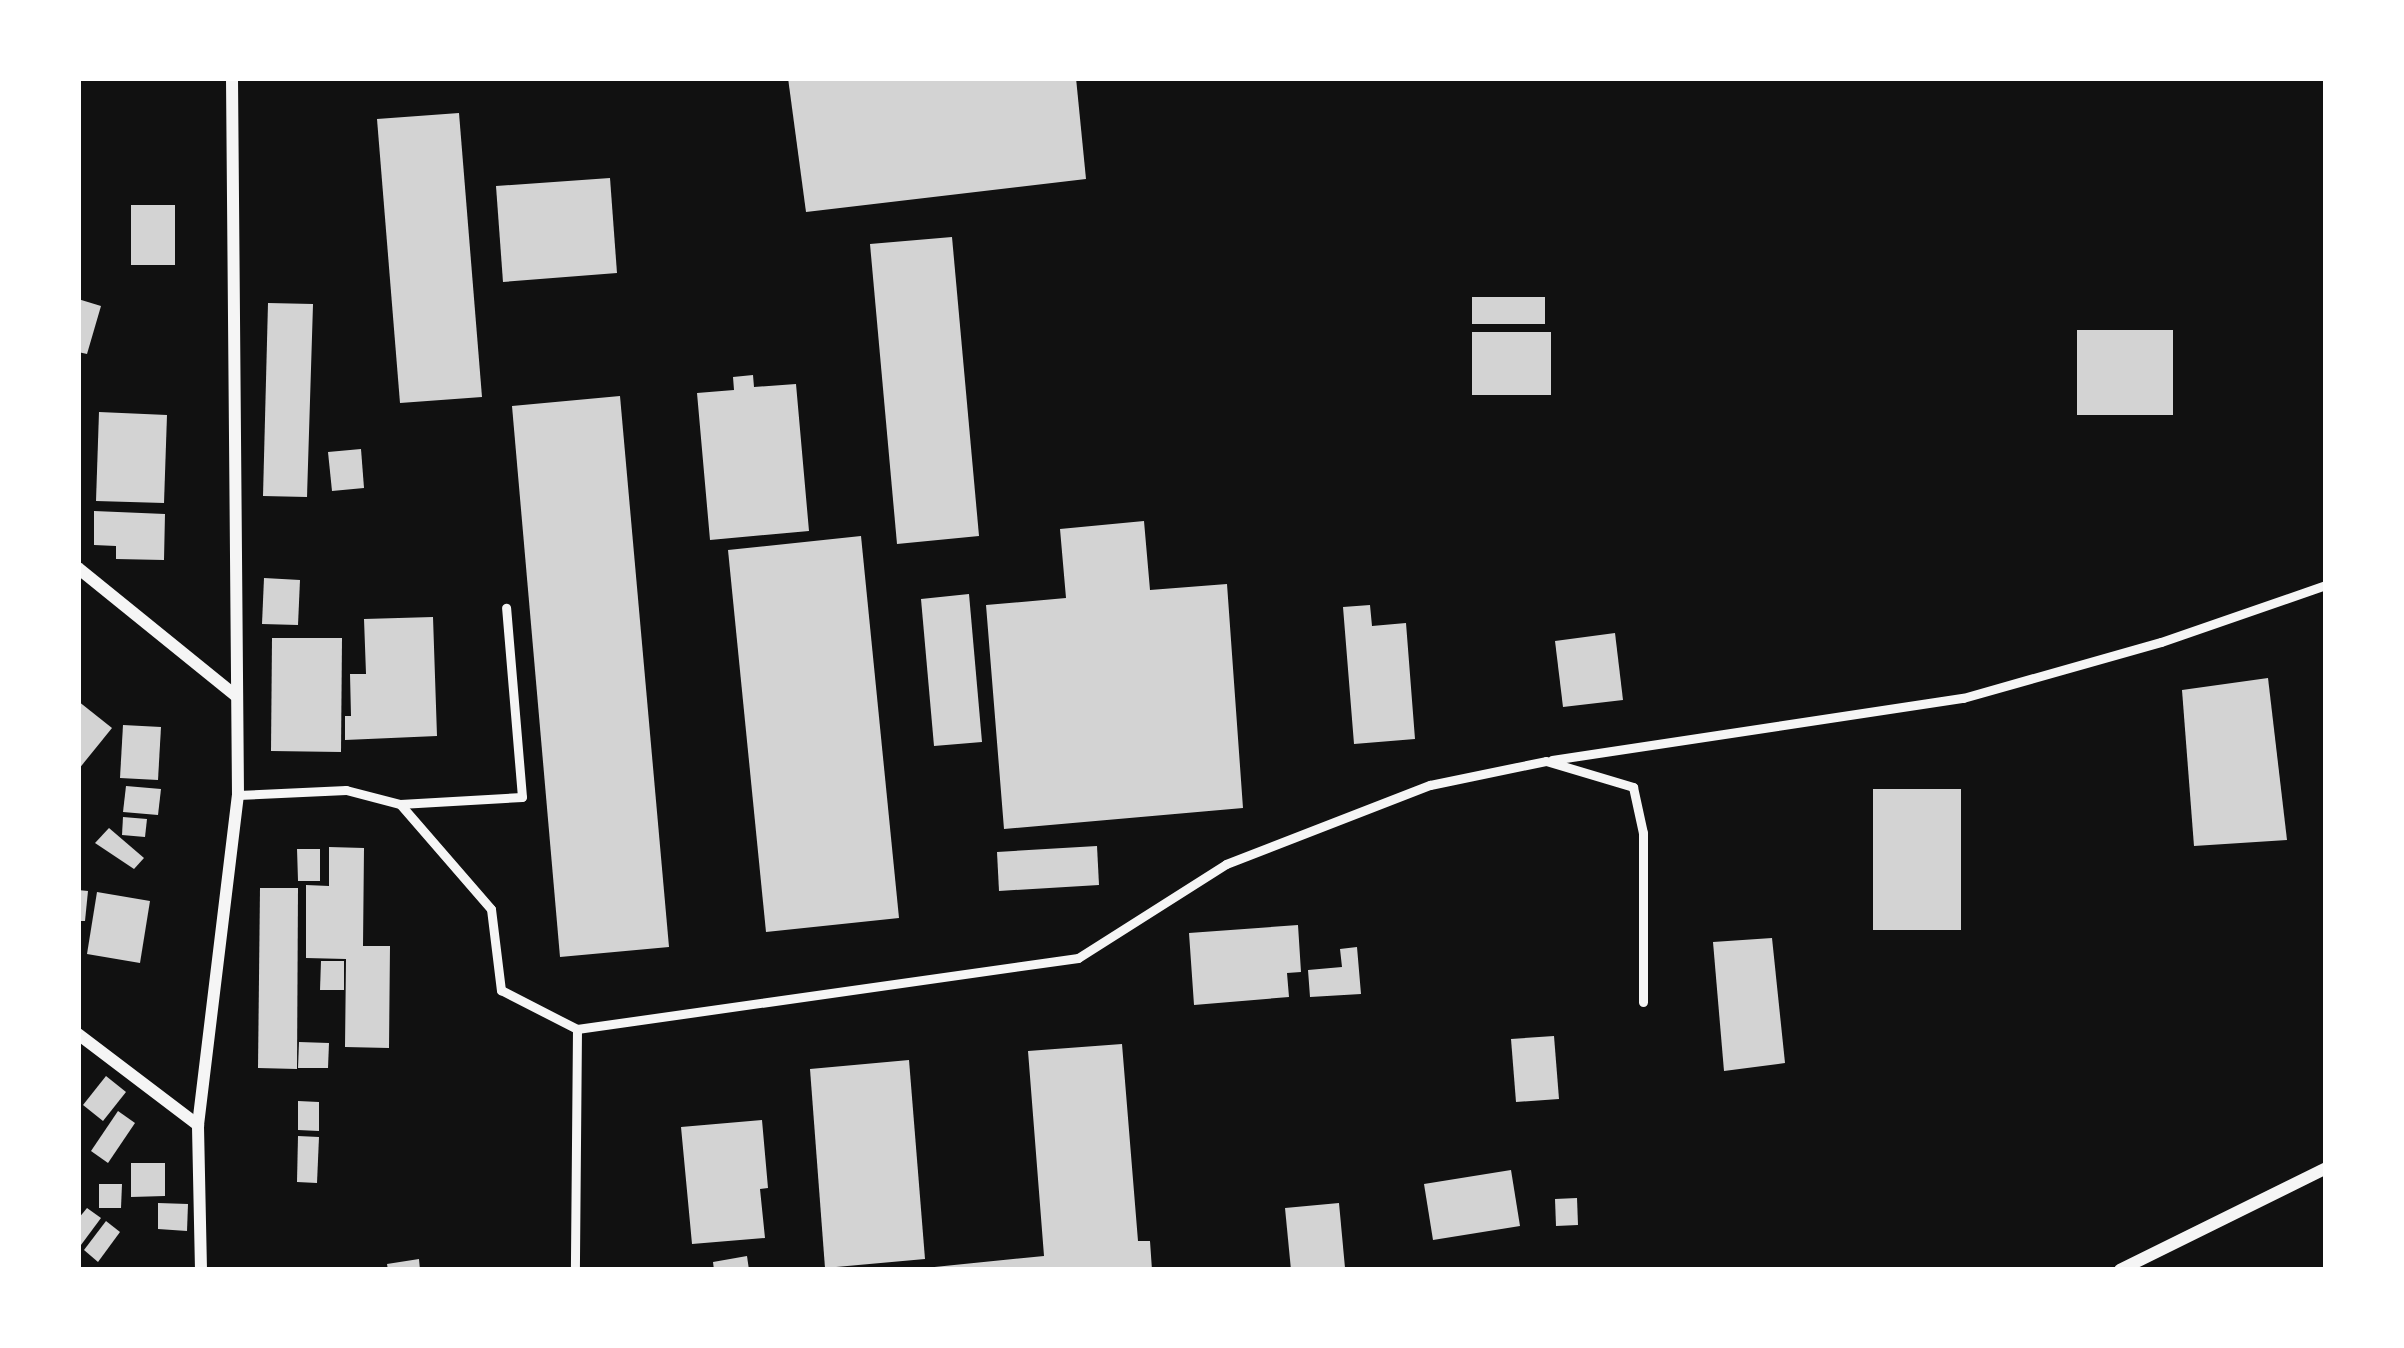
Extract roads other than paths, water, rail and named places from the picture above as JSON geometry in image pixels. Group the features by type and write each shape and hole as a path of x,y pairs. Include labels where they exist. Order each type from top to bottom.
{"street":[{"path":"201,1270 198,1125 238,794 232,78"},
{"path":"78,568 235,695"},
{"path":"78,1034 198,1125"},
{"path":"2120,1270 2326,1168"}],"lane":[{"path":"400,804 491,910 501,990 577,1029 1078,958 1226,864 1430,785 1546,761 1963,698 2161,642 2326,585"},
{"path":"238,794 346,790 400,804 522,797 506,608"},
{"path":"1546,761 1633,787 1642,833 1642,1002"},
{"path":"574,1270 577,1029"}]}
